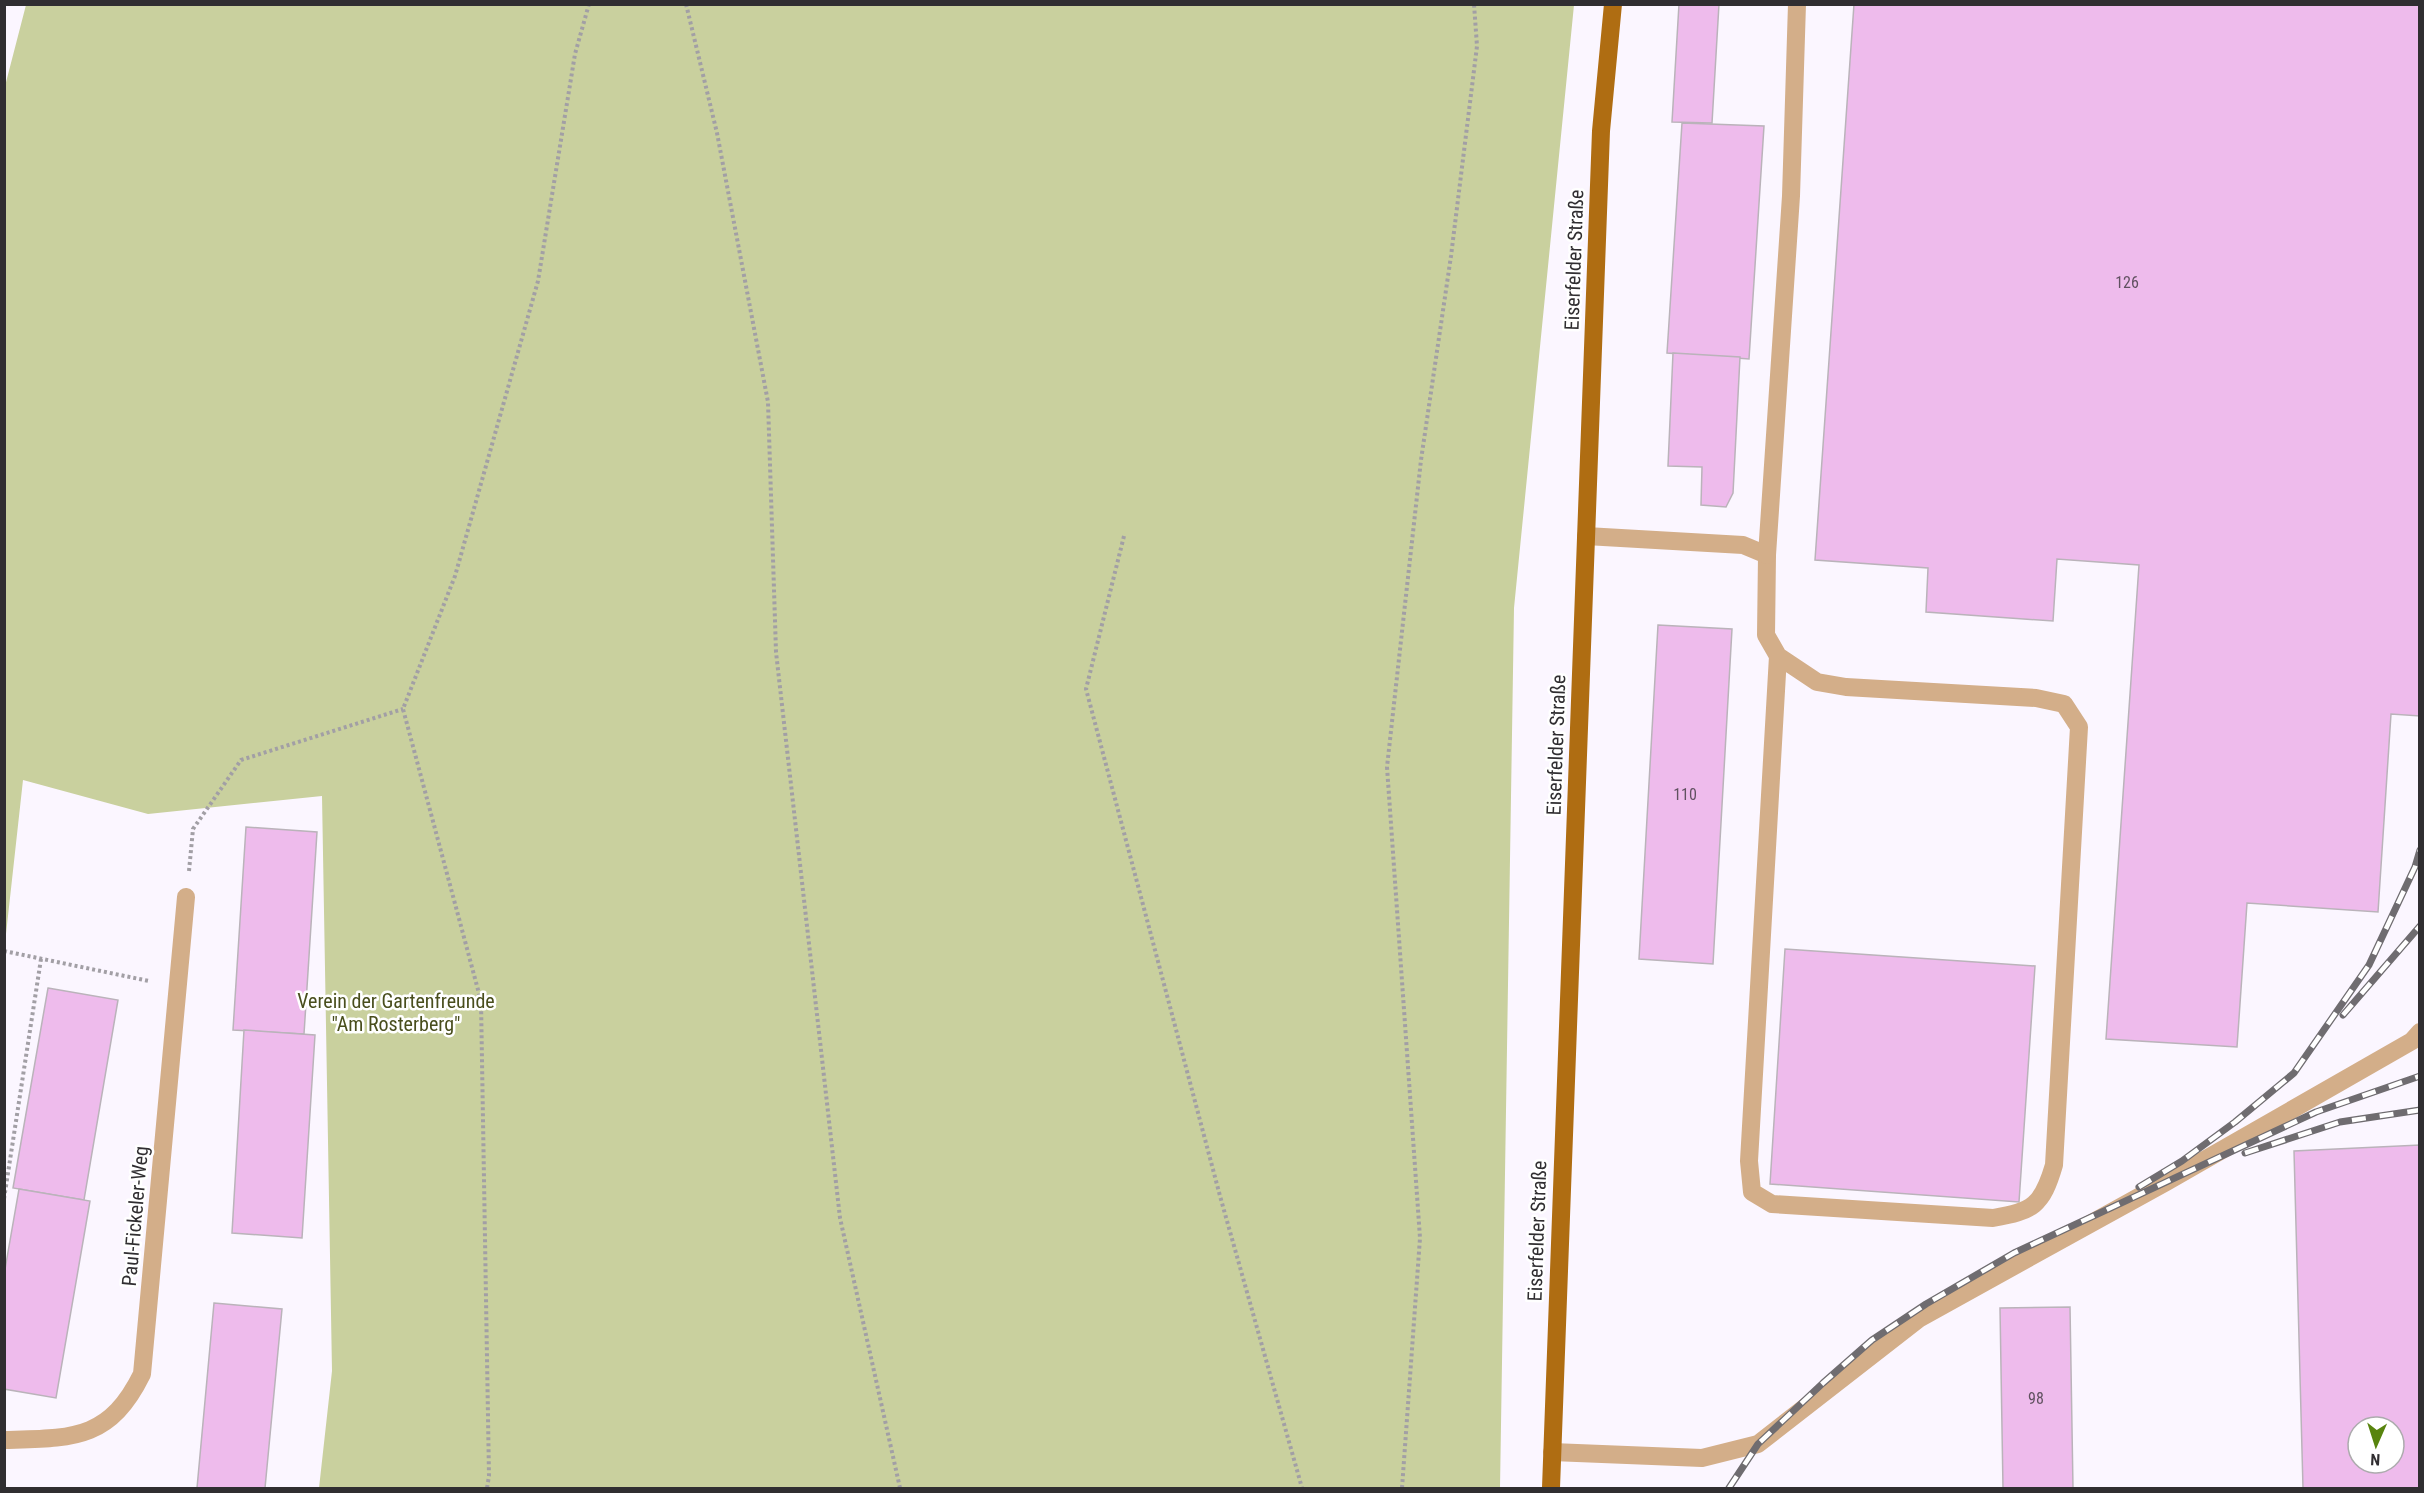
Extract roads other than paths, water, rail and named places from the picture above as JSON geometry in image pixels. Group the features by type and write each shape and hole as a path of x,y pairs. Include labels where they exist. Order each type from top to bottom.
{"main road":[{"name":"Eiserfelder Straße","path":"1551,1488 1601,131 1613,4"}],"street":[{"path":"1778,657 1749,1161 1752,1192 1772,1204 1993,1218 2024,1212 2046,1193 2054,1165 2079,727 2064,704 2036,698 1846,687 1817,682 1778,657 1766,635 1767,555 1791,196 1797,4"},
{"path":"1586,536 1743,545 1767,555"},
{"name":"Paul-Fickeler-Weg","path":"4,1440 56,1439 93,1431 114,1416 130,1398 142,1374 186,897"},
{"path":"1552,1452 1702,1458 1758,1444 1920,1318 2176,1176 2412,1041 2420,1032"}],"railway":[{"path":"2139,1187 2182,1161 2235,1122 2294,1073 2369,965 2415,867 2420,850"},
{"path":"2343,1015 2420,926"},
{"path":"1729,1488 1758,1444 1823,1383 1872,1340 1926,1304 2014,1253 2316,1112 2420,1076"},
{"path":"2245,1153 2340,1122 2420,1110"}],"park label":[{"name":"Verein der Gartenfreunde \"Am Rosterberg\"","path":"396,1012"}]}
